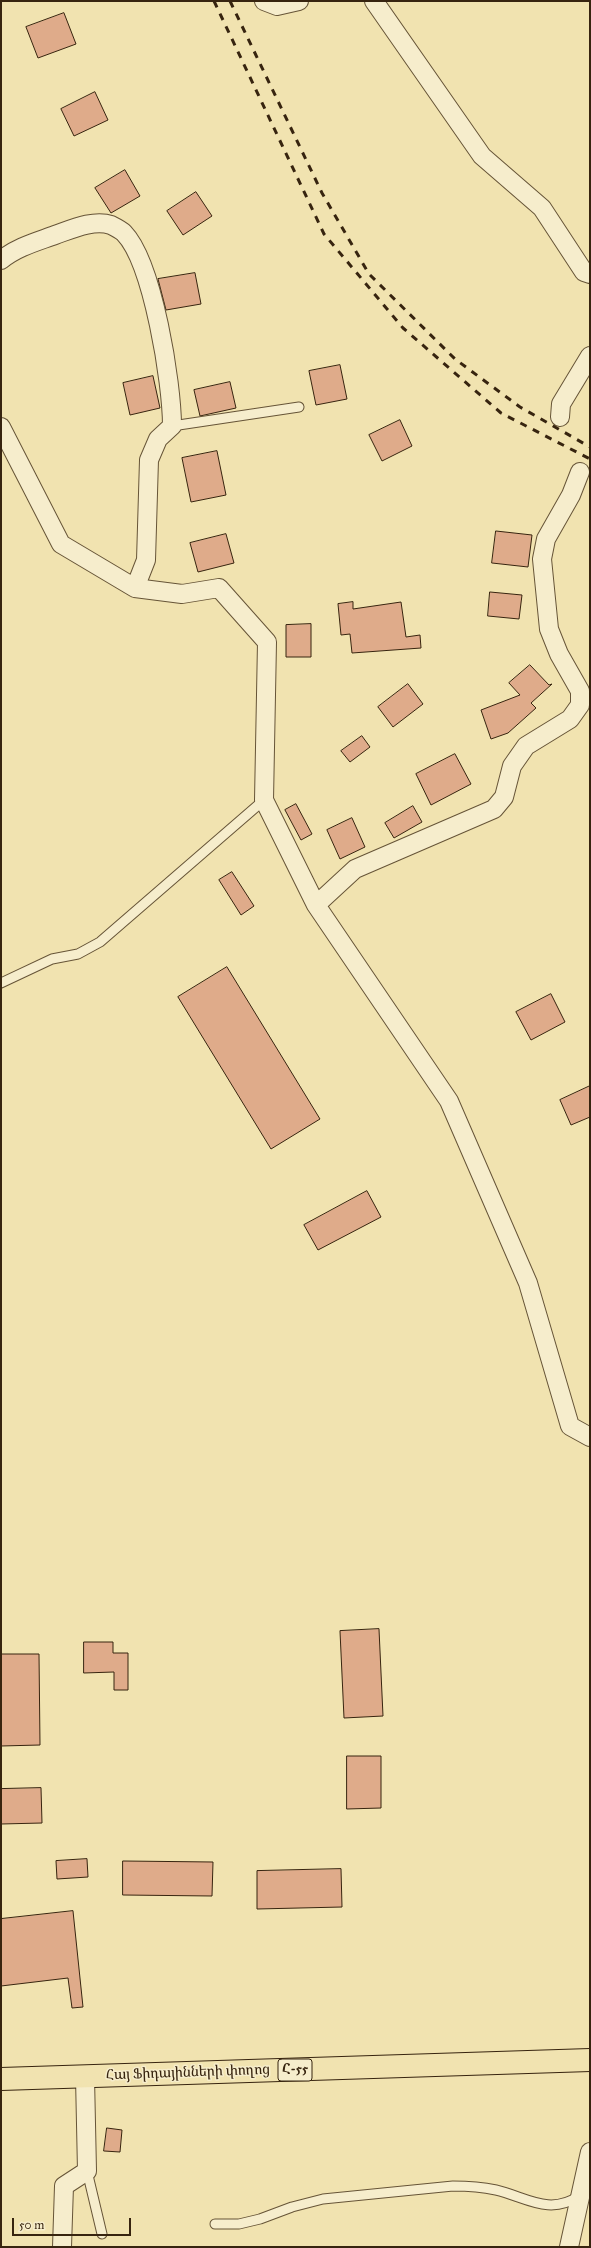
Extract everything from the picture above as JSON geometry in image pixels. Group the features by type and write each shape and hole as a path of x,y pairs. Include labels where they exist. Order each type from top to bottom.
{"main road":[{"name":"Հայ Ֆիդայինների փողոց","path":"1,2079 590,2060"}],"street":[{"path":"264,1 277,6 299,1"},
{"path":"374,1 482,156 542,208 584,272 590,274"},
{"path":"1,260 13,250 73,228 101,222 124,232 133,244 159,322 172,406 172,426 158,439 149,460 146,560 135,588"},
{"path":"560,417 561,404 590,356"},
{"path":"1,427 61,544 135,588 182,594 219,588 267,642 264,800 316,906 449,1101 528,1283 570,1426 590,1437"},
{"path":"316,906 355,869 494,808 504,797 512,766 526,746 570,719 580,705 580,691 559,654 549,629 542,559 546,540 571,495 580,472"},
{"path":"62,2247 64,2186 87,2171 85,2077"},
{"path":"569,2247 590,2152"}],"lane":[{"path":"172,426 299,407"},
{"path":"1,983 52,960 78,954 100,942 221,839 264,800"},
{"path":"87,2171 102,2234"},
{"path":"215,2224 239,2224 260,2220 292,2207 323,2199 453,2186 474,2186 498,2190 531,2203 552,2205 568,2203 581,2194"}],"building":[{"path":"64,13 76,44 38,58 26,27"},
{"path":"95,92 108,120 74,136 61,109"},
{"path":"125,170 140,196 111,213 95,188"},
{"path":"196,192 212,216 183,235 167,211"},
{"path":"195,273 201,304 166,310 158,279"},
{"path":"340,365 347,399 316,405 309,371"},
{"path":"153,376 160,408 130,415 123,383"},
{"path":"230,382 236,408 200,416 194,390"},
{"path":"400,420 412,446 382,461 369,435"},
{"path":"217,451 226,495 191,502 182,458"},
{"path":"496,531 532,535 528,567 492,563"},
{"path":"226,534 234,563 198,572 190,543"},
{"path":"490,592 522,595 519,619 488,616"},
{"path":"353,602 353,609 401,602 406,637 420,635 421,648 352,653 350,634 341,635 338,604"},
{"path":"311,624 311,657 286,657 286,625"},
{"path":"530,665 549,685 552,684 531,703 536,708 508,733 491,739 481,710 520,695 509,683"},
{"path":"408,684 423,704 393,727 378,707"},
{"path":"362,736 370,747 350,762 341,751"},
{"path":"455,754 471,784 431,805 416,774"},
{"path":"296,804 312,834 301,840 285,810"},
{"path":"413,806 422,822 394,838 385,823"},
{"path":"352,818 365,847 340,859 327,830"},
{"path":"232,872 254,906 241,915 219,880"},
{"path":"227,967 320,1119 271,1149 178,997"},
{"path":"551,994 565,1022 531,1040 516,1012"},
{"path":"590,1086 590,1117 571,1125 560,1100"},
{"path":"367,1191 381,1217 318,1250 304,1225"},
{"path":"379,1629 383,1716 344,1718 340,1631"},
{"path":"84,1642 113,1642 113,1653 128,1653 128,1690 114,1690 114,1672 84,1673"},
{"path":"1,1654 39,1654 40,1745 1,1746"},
{"path":"347,1756 381,1756 381,1808 347,1809"},
{"path":"41,1788 42,1823 1,1824 1,1789"},
{"path":"87,1859 88,1877 57,1879 56,1861"},
{"path":"123,1861 213,1862 212,1896 123,1895"},
{"path":"341,1869 342,1907 257,1909 257,1871"},
{"path":"73,1911 83,2007 72,2008 68,1978 1,1986 1,1919"},
{"path":"107,2128 122,2130 120,2152 104,2151"}],"railway":[{"path":"214,1 324,234 403,328 501,413 590,459"},
{"path":"230,1 322,193 369,274 455,359 520,407 590,447"}]}
